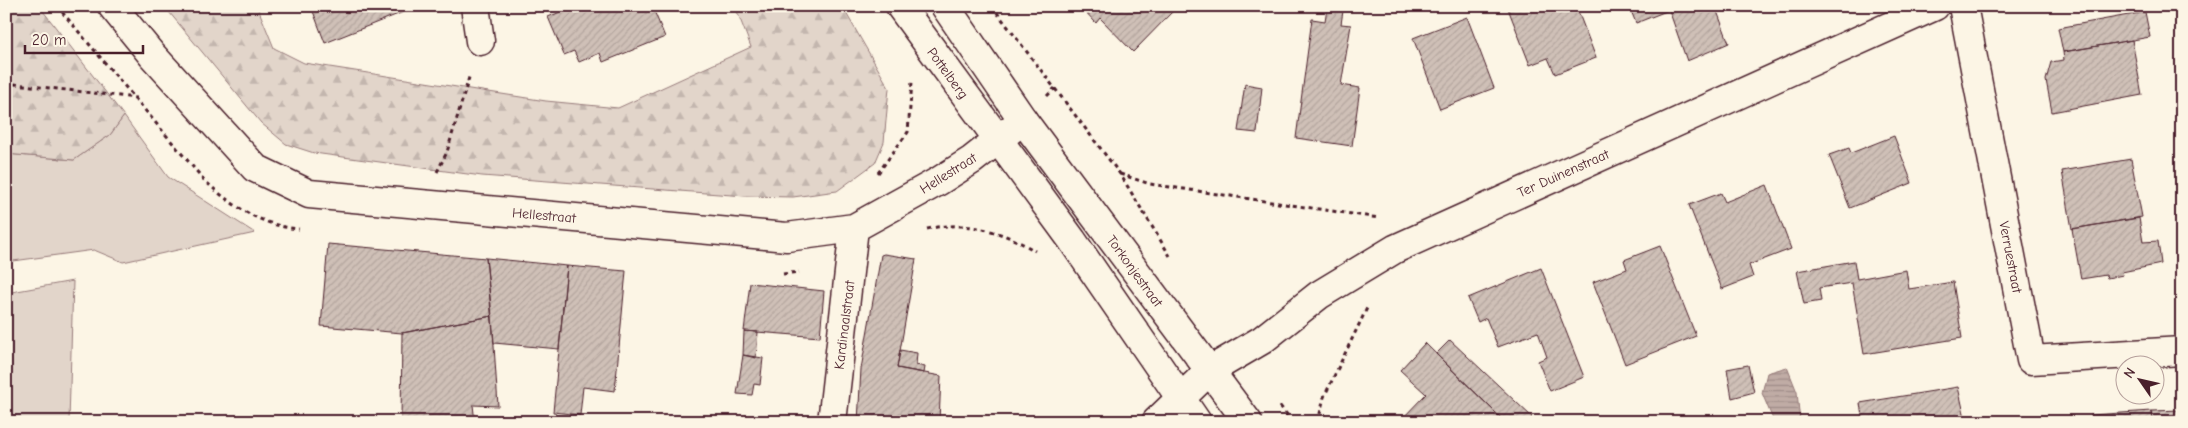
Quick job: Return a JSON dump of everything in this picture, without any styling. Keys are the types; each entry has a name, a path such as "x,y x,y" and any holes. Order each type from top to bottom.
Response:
{"street":[{"name":"Hellestraat","path":"112,6 152,55 255,168 309,194 787,237 854,228 939,182 972,160 1022,120"},
{"path":"475,6 480,41"},
{"name":"Pottelberg","path":"900,6 997,140"},
{"path":"945,6 1022,120"},
{"name":"Ter Duinenstraat","path":"1156,422 1209,371 1262,340 1319,295 1395,249 1935,6"},
{"name":"Verruestraat","path":"1963,6 2031,360 2182,351"},
{"name":"Torkonjestraat","path":"1022,120 1248,422"},
{"path":"997,140 1072,240 1180,399 1198,422"},
{"name":"Kardinaalstraat","path":"832,422 854,228"}],"path":[{"path":"992,6 1120,174 1174,262"},
{"path":"437,173 447,152 480,41"},
{"path":"875,177 908,132 913,79"},
{"path":"6,83 136,98"},
{"path":"428,172 447,174"},
{"path":"1120,174 1150,184 1380,218 1388,217"},
{"path":"921,230 939,226 985,228 1019,241 1041,255"},
{"path":"1318,422 1324,397 1370,301"}],"green space":[{"path":"6,6 37,6 43,11 124,116 110,135 74,160 6,154"},
{"path":"164,6 257,6 274,48 304,63 546,101 618,108 751,47 735,6 842,6 889,88 884,142 875,163 837,191 793,197 745,196 482,176 314,153 286,144 261,123"},
{"path":"124,116 168,177 255,233 123,262 94,250 6,262 6,154 74,160 110,135"},
{"path":"73,281 69,422 6,422 6,293"}],"shaded area":[{"path":"1787,367 1797,392 1800,422 1774,422 1762,393 1767,373"}],"building":[{"path":"311,6 416,6 416,7 325,43"},
{"path":"575,6 652,6 665,37 603,62 600,53 579,62 574,51 564,55 548,17"},
{"path":"1080,6 1168,6 1173,11 1133,52 1100,18 1096,23"},
{"path":"1507,6 1576,6 1596,58 1555,74 1548,58 1530,65"},
{"path":"1629,6 1715,6 1729,43 1687,61 1669,10 1636,23"},
{"path":"2174,6 2182,6 2182,52"},
{"path":"1327,8 1343,11 1341,24 1351,25 1341,85 1360,88 1352,146 1296,138 1312,19 1325,21"},
{"path":"2145,12 2150,37 2063,52 2058,28"},
{"path":"1467,17 1494,88 1440,109 1413,38"},
{"path":"2132,40 2142,95 2052,112 2046,80 2051,62 2064,60 2063,52"},
{"path":"1245,84 1262,87 1257,133 1238,131"},
{"path":"1894,136 1912,183 1850,208 1829,155 1849,148 1851,153"},
{"path":"2131,159 2142,217 2072,229 2062,171"},
{"path":"1767,185 1791,249 1749,265 1753,277 1722,289 1689,205 1721,193 1725,202"},
{"path":"2139,218 2143,242 2158,241 2161,264 2122,272 2123,275 2107,278 2106,275 2081,279 2072,229"},
{"path":"328,244 486,258 492,316 402,333 321,326"},
{"path":"1660,246 1696,336 1625,364 1593,282 1627,269 1624,260"},
{"path":"881,255 916,259 897,368 941,376 939,422 858,422 861,369"},
{"path":"486,258 567,266 559,349 494,343"},
{"path":"1854,261 1857,279 1906,270 1909,289 1953,282 1962,338 1864,354 1852,283 1819,288 1821,301 1804,304 1797,271"},
{"path":"567,266 626,271 615,391 583,387 580,415 553,412"},
{"path":"1541,268 1584,377 1550,391 1538,361 1547,357 1538,332 1498,347 1486,318 1478,322 1468,298"},
{"path":"750,283 824,291 820,337 744,331"},
{"path":"492,316 498,406 473,405 475,422 401,422 402,333"},
{"path":"744,331 758,332 756,358 743,355"},
{"path":"1450,340 1532,417 1527,422 1508,422 1502,419 1436,354"},
{"path":"1425,343 1502,419 1499,422 1399,422 1426,394 1400,370"},
{"path":"900,350 917,353 916,365 925,367 924,373 897,368"},
{"path":"743,355 763,358 760,385 754,384 752,395 737,394"},
{"path":"1748,365 1754,392 1732,398 1727,369"},
{"path":"1958,387 1966,422 1863,422 1860,403"},
{"path":"2182,410 2182,422 2153,422 2152,411"},
{"path":"2152,411 2153,422 2092,422 2091,415"}]}
